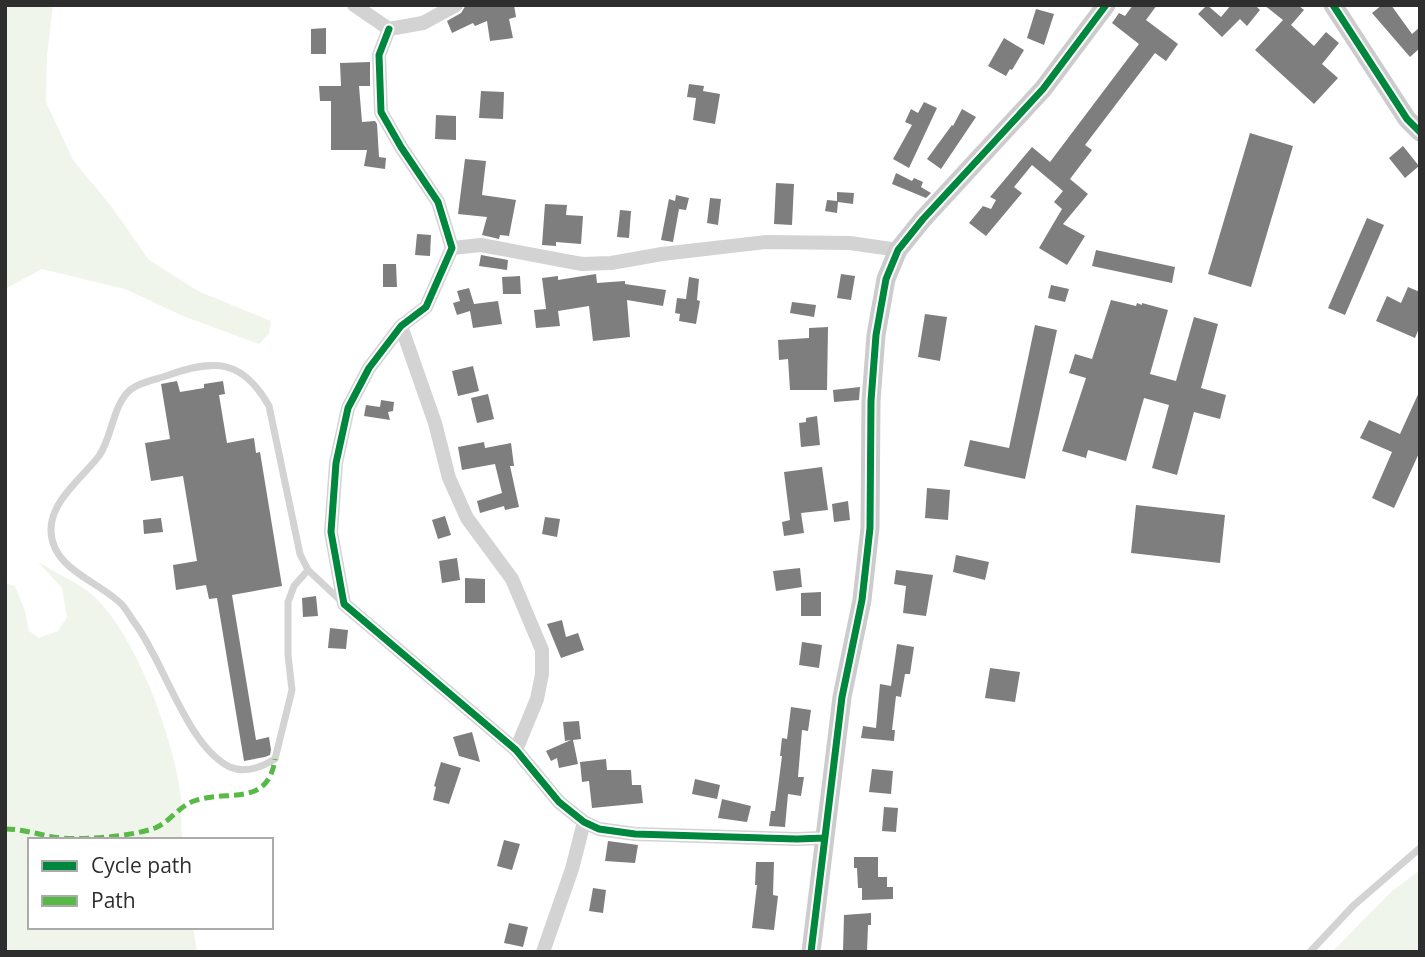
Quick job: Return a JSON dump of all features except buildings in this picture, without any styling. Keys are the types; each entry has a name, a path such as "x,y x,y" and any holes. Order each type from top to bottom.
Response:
{"main road":[{"path":"811,952 842,696 862,600 870,528 871,401 876,335 887,279 898,250 923,219 1043,89 1106,5"},
{"path":"1332,5 1407,119 1420,132"}],"street":[{"path":"354,5 389,29 423,23 456,5"},
{"path":"389,29 379,55 381,111 401,147 438,202 452,248 426,307 401,326 369,368 348,408 336,463 331,532 344,604 516,750 559,802 584,822 599,829 635,834 824,838"},
{"path":"452,248 481,245 582,264 611,264 662,254 766,242 850,243 898,250"},
{"path":"401,326 435,423 449,478 467,517 512,579 542,650 542,674 537,699 516,750"},
{"path":"543,952 572,870 584,822"}],"lane":[{"path":"308,570 294,586 288,602 288,655 292,690 275,759 261,767 237,769 212,754 190,725 145,636 119,601 69,565 54,546 51,530 53,516 63,499 101,453 119,407 128,392 141,384 191,367 213,364 230,367 246,375 259,388 269,406 300,554 308,570 344,604"},
{"path":"1310,952 1353,906 1420,848"}],"shaded area":[{"path":"5,5 53,5 47,55 46,102 73,160 111,206 149,260 200,292 271,321 269,334 259,344 183,316 125,289 42,269 5,289"},
{"path":"38,562 85,589 103,605 119,627 148,682 176,767 181,797 182,838 28,838 28,929 193,929 197,952 5,952 5,583 15,586 25,611 29,631 39,638 58,631 67,617 62,588"},
{"path":"1420,870 1420,952 1332,952 1392,891"}],"marked path":[{"path":"90,838 118,836 155,828 194,801 255,791 264,785 271,774 275,759"},
{"path":"5,829 64,838"}],"cycle path":[{"path":"811,952 842,697 862,600 870,528 871,401 876,335 886,279 898,250 923,219 1043,89 1106,5"},
{"path":"1333,5 1407,119 1420,132"},
{"path":"389,29 379,55 381,112 438,202 452,248 426,307 401,326 369,368 348,408 336,463 331,532 344,604 516,750 559,802 584,822 599,829 635,834 824,838"}]}
